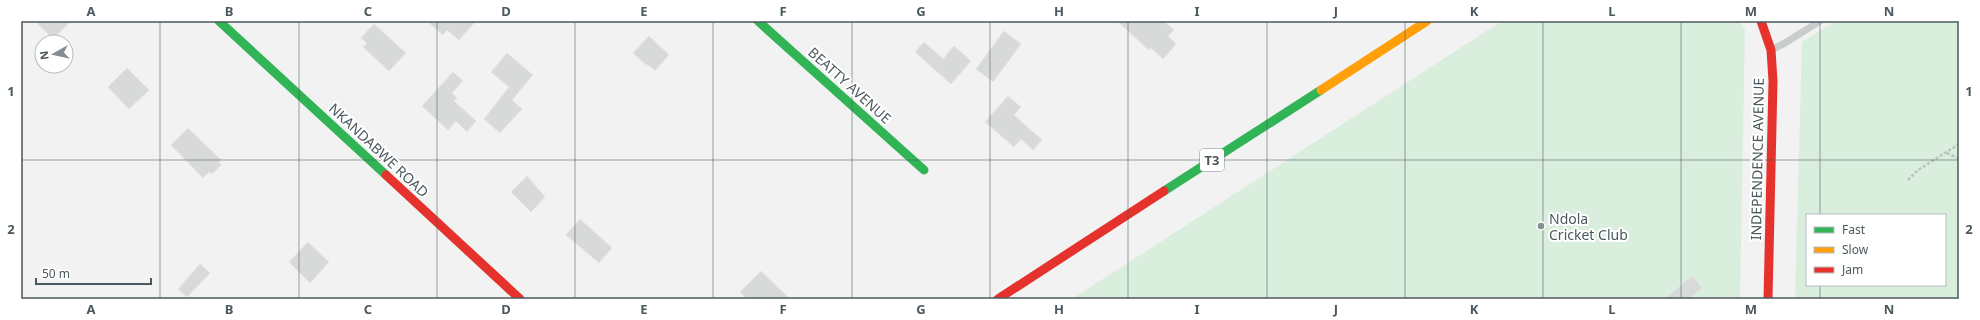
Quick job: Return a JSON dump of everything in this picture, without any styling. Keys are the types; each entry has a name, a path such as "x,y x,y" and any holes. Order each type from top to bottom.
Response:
{"main road":[{"name":"NKANDABWE ROAD","path":"218,21 520,299"},
{"name":"BEATTY AVENUE","path":"758,21 924,170"},
{"name":"T3","path":"998,299 1427,21"},
{"name":"INDEPENDENCE AVENUE","path":"1761,21 1771,50 1773,101 1768,299"}],"lane":[{"path":"1771,50 1785,44 1820,21"}],"path":[{"path":"1908,180 1918,170 1959,144"},
{"path":"1947,153 1959,159"}],"green space":[{"name":"Ndola Cricket Club","path":"1502,21 1738,21 1745,30 1740,299 1072,299"},
{"path":"1835,21 1959,21 1959,299 1795,299 1802,42"}],"building":[{"path":"35,21 71,21 58,34 48,34"},
{"path":"427,21 476,21 459,40 447,30 443,35"},
{"path":"1117,21 1164,21 1174,30 1168,36 1176,44 1163,59 1151,48 1149,50"},
{"path":"374,24 406,53 389,71 363,47 367,43 361,38"},
{"path":"1004,31 1021,44 993,82 976,69"},
{"path":"649,36 669,55 655,71 633,53"},
{"path":"924,42 943,59 954,46 971,61 951,84 915,52"},
{"path":"507,53 533,75 512,100 522,109 500,133 484,119 509,87 491,72"},
{"path":"127,68 149,90 129,109 108,87"},
{"path":"453,72 463,81 452,93 457,98 454,101 476,121 467,132 456,121 448,130 422,106"},
{"path":"1008,96 1021,107 1014,115 1042,140 1033,150 1021,139 1014,147 985,122"},
{"path":"188,128 221,160 219,162 221,165 212,174 209,172 203,178 171,145"},
{"path":"527,176 545,197 531,212 511,192"},
{"path":"580,219 612,248 599,263 566,235"},
{"path":"308,242 329,262 310,283 289,262"},
{"path":"200,264 210,273 187,297 178,289"},
{"path":"761,271 790,299 747,299 740,292"},
{"path":"1692,276 1702,288 1688,299 1664,299"}],"traffic: fast":[{"path":"219,21 386,175"},
{"path":"758,21 924,170"},
{"path":"1164,191 1321,90"}],"traffic: slow":[{"path":"1321,90 1427,21"}],"traffic: jam":[{"path":"1761,21 1771,50 1773,81 1768,299"},
{"path":"386,175 520,299"},
{"path":"998,299 1164,191"}],"place":[{"name":"Ndola Cricket Club","path":"1541,226"}]}
